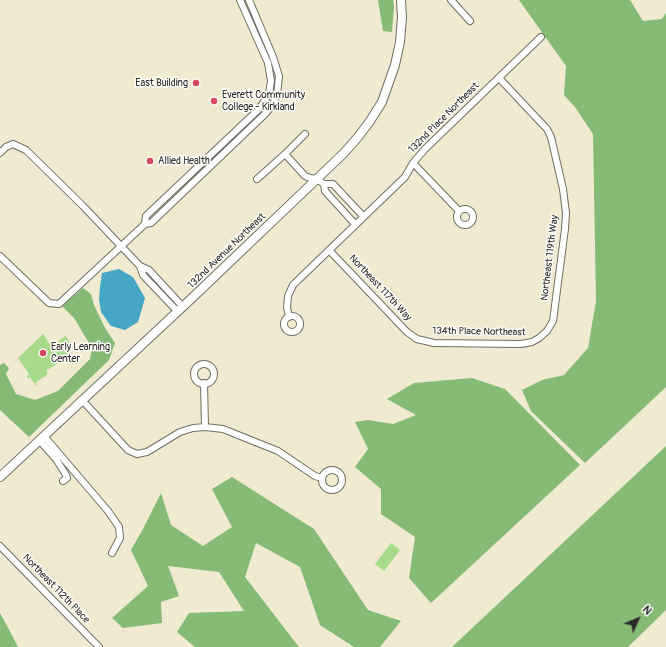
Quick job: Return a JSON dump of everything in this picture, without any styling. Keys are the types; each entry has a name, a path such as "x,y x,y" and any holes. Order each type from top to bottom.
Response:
{"street":[{"path":"145,224 146,216 258,110 268,94 271,81 268,63 240,0"},
{"path":"0,256 49,303 59,304 145,224 151,222 266,112 273,104 277,95 279,84 278,68 249,0"},
{"name":"132nd Avenue Northeast","path":"0,477 321,181 358,137 382,102 395,65 400,42 402,17 401,0"},
{"path":"451,0 470,21"},
{"name":"132nd Place Northeast","path":"290,317 286,307 288,296 293,285 405,177 413,163 425,149 541,37"},
{"name":"Northeast 119th Way","path":"499,78 547,129 551,137 563,190 566,213 565,229 553,321 547,331 540,338"},
{"path":"257,179 305,134"},
{"path":"0,153 6,147 13,144 26,150 80,202 140,266 149,270 180,310"},
{"path":"285,154 305,176 333,184 363,216"},
{"path":"413,163 459,211"},
{"path":"321,181 325,191 355,224"},
{"name":"Northeast 117th Way","path":"329,250 407,332 417,339"},
{"name":"134th Place Northeast","path":"417,339 434,343 521,344 532,342 540,338"},
{"path":"204,383 205,427"},
{"path":"82,400 128,450 137,454 147,452 180,432 193,428 205,427 223,429 278,452 315,476 322,478"},
{"path":"42,438 66,475 67,478 64,481"},
{"path":"42,438 88,487 119,527 120,538 112,553"},
{"name":"Northeast 112th Place","path":"0,546 99,647"}],"green space":[{"path":"378,0 393,0 392,32 383,31"},
{"path":"519,0 630,0 643,21 662,19 666,13 666,387 585,463 531,411 522,390 542,380 564,375 588,348 596,301 593,134 575,107 564,95 566,66"},
{"path":"83,288 91,294 94,305 105,328 115,343 109,360 29,437 0,410 0,365 4,363 9,368 6,374 16,394 35,400 58,391 90,359 92,348 74,318 62,306"},
{"path":"43,334 51,346 65,335 73,347 68,351 70,353 47,370 47,375 36,382 37,387 30,377 28,379 27,376 29,374 18,358"},
{"path":"472,378 505,389 580,465 431,603 409,578 415,537 381,514 381,489 355,467 368,449 355,422 368,420 393,424 416,415 387,399 414,383"},
{"path":"666,446 666,610 628,647 452,647"},
{"path":"232,477 314,529 368,610 401,621 380,647 354,647 320,625 300,567 256,543 245,577 299,647 195,647 177,632 189,613 244,611 219,572 168,566 179,596 161,602 162,623 123,628 112,618 148,586 131,550 161,493 171,525 203,546 232,527 212,489"},
{"path":"391,543 400,550 384,571 375,564"},
{"path":"0,613 13,637 18,647 0,647"}],"water":[{"path":"119,269 133,277 145,298 138,322 125,330 111,326 101,312 99,299 102,273"}],"place":[{"name":"East Building","path":"196,83"},
{"name":"Everett Community College - Kirkland","path":"214,101"},
{"name":"Allied Health","path":"150,161"},
{"name":"Early Learning Center","path":"43,353"}]}
